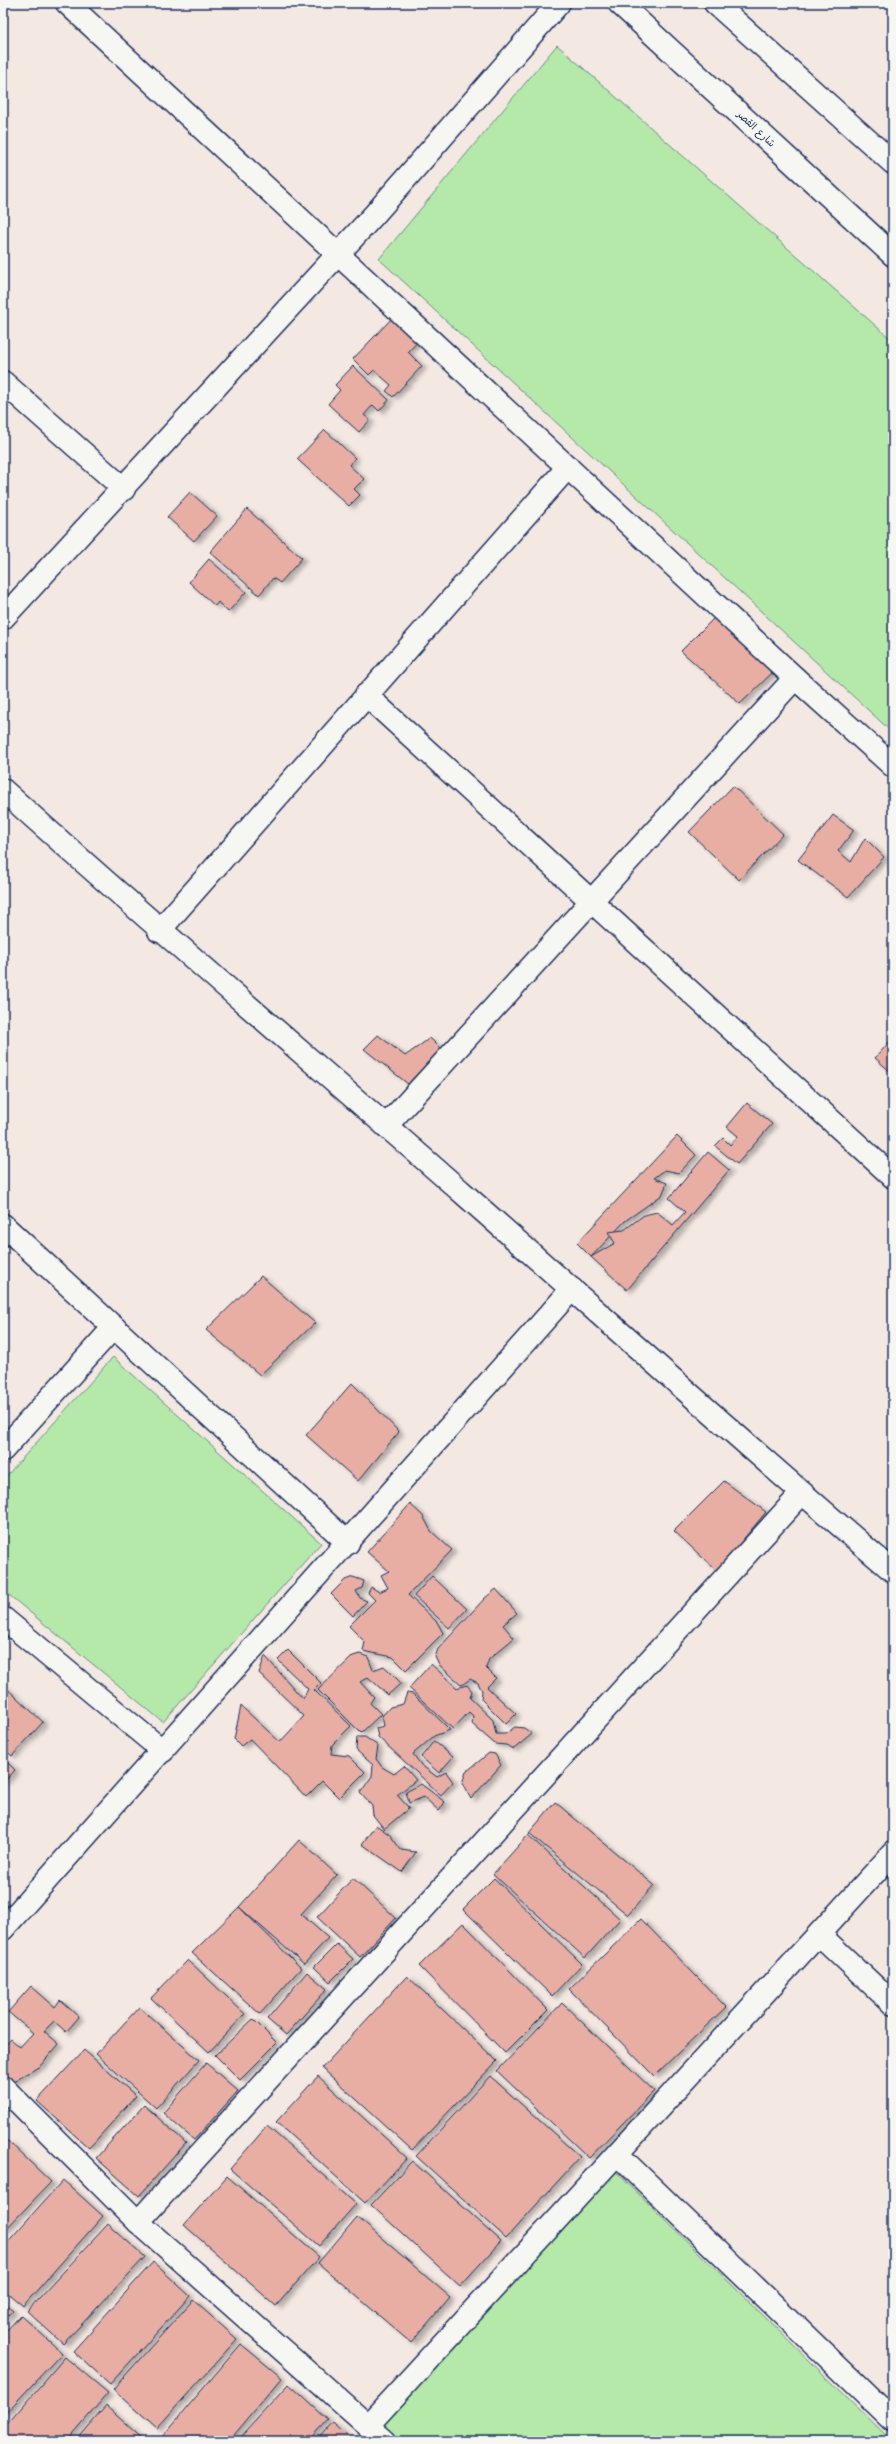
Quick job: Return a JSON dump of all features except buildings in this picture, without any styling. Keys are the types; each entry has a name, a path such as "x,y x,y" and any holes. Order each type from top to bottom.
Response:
{"street":[{"path":"67,3 795,678 893,766"},
{"path":"3,618 124,489 338,254 558,3"},
{"name":"شارع القصر","path":"619,3 893,256"},
{"path":"715,3 893,163"},
{"path":"3,382 124,489"},
{"path":"159,931 568,467"},
{"path":"386,1126 795,678"},
{"path":"366,696 893,1177"},
{"path":"3,790 159,931 386,1126 802,1493 893,1571"},
{"path":"3,1225 348,1543"},
{"path":"3,1929 348,1543 572,1289"},
{"path":"3,1450 114,1327"},
{"path":"138,2222 802,1493"},
{"path":"3,1618 163,1750"},
{"path":"368,2425 893,1853"},
{"path":"819,1934 893,2004"},
{"path":"3,2087 138,2222 386,2441"},
{"path":"617,2154 893,2420"}],"green space":[{"path":"557,45 893,341 893,733 379,259"},
{"path":"113,1357 321,1543 163,1722 3,1590 3,1480"},
{"path":"615,2171 892,2441 396,2441 381,2428"}]}
